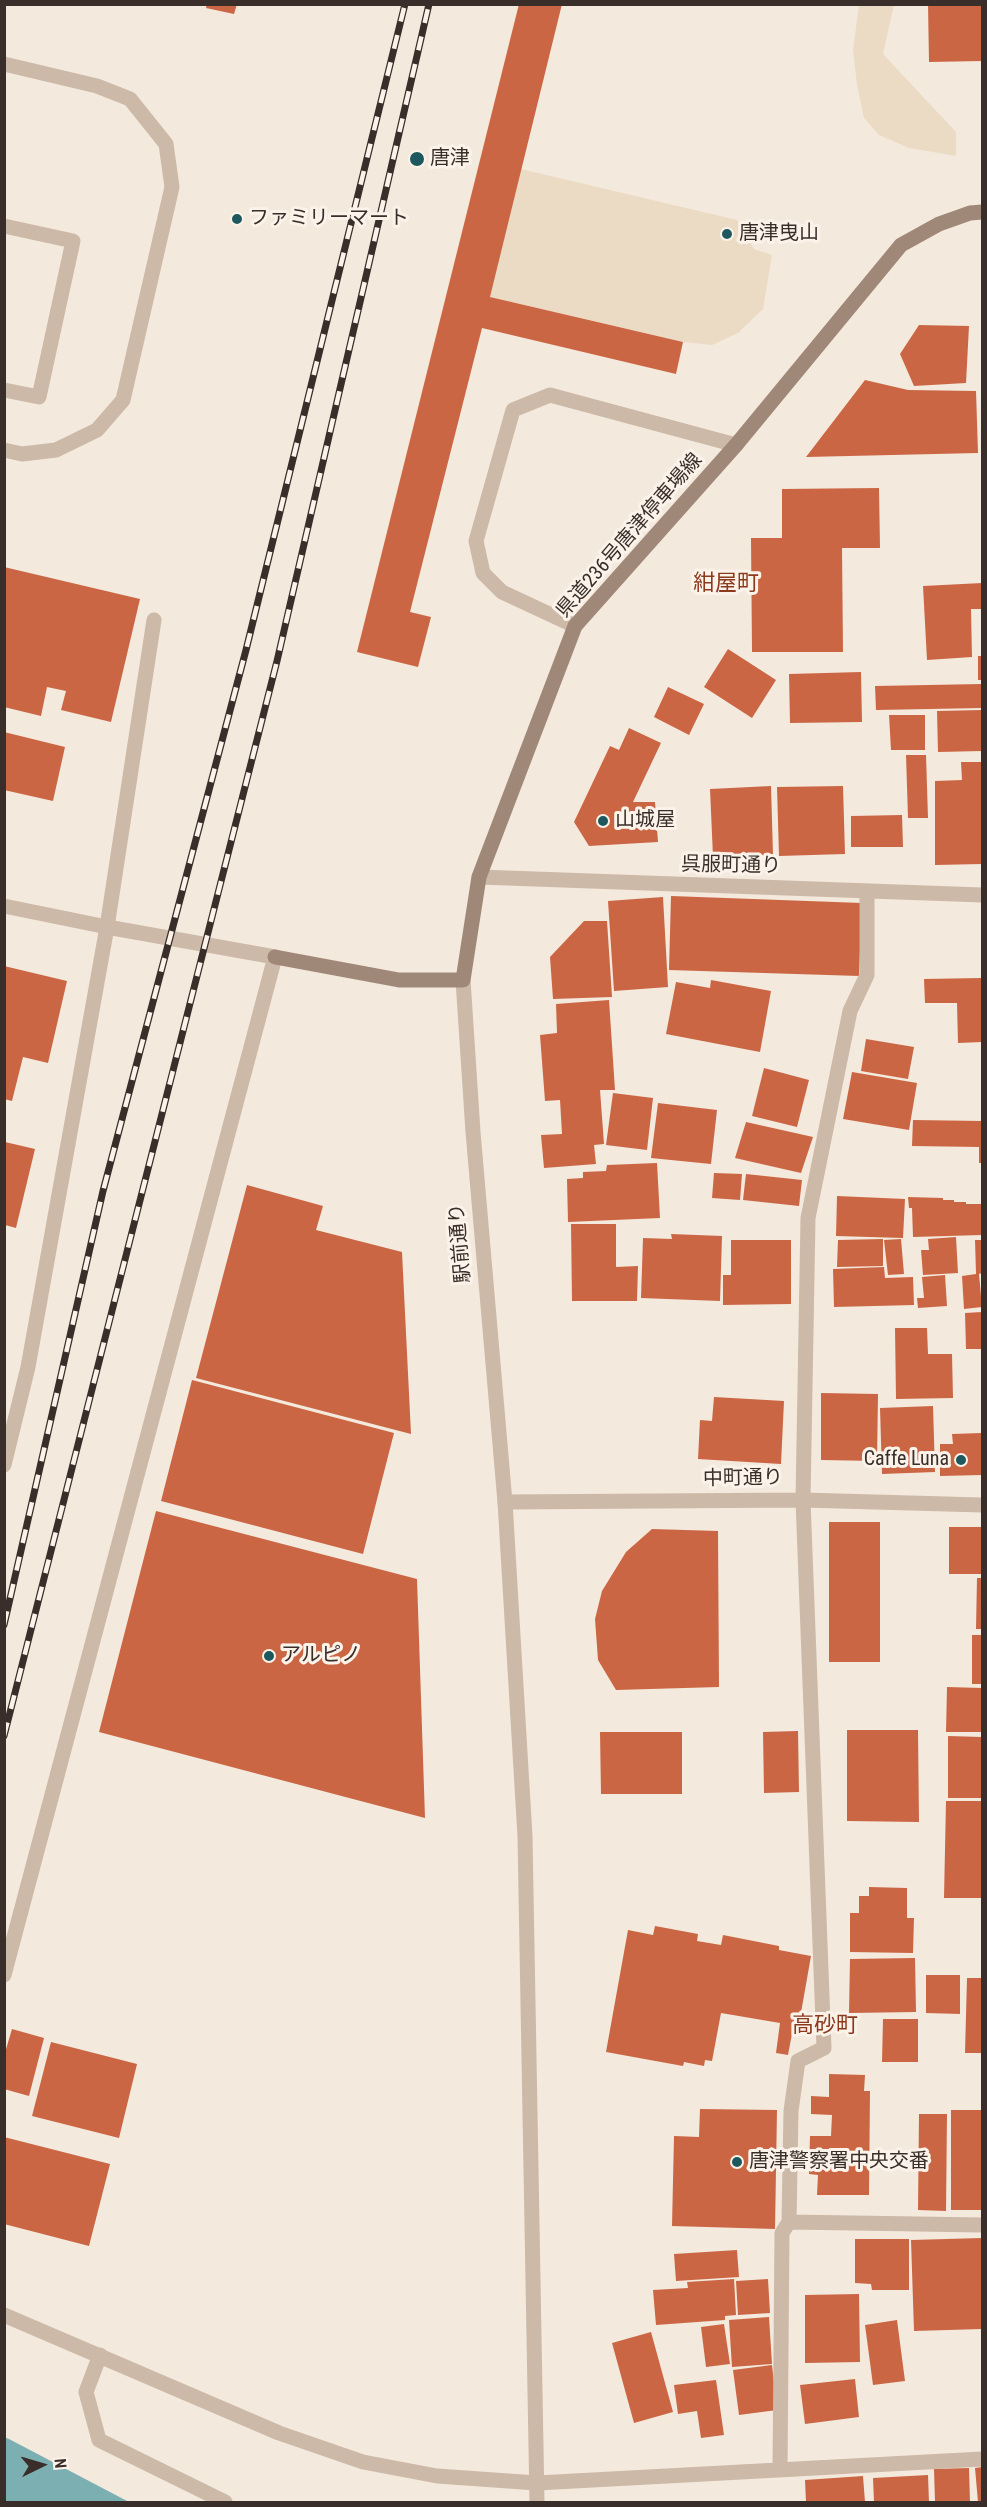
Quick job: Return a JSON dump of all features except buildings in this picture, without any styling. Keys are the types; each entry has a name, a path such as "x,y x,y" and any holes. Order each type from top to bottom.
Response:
{"main road":[{"name":"県道236号唐津停車場線","path":"463,980 479,877 575,626 736,445 901,245 939,224 970,213 982,213"},
{"path":"275,957 399,980 463,980"}],"street":[{"path":"4,64 97,86 130,99 166,144 172,187 123,400 97,430 56,450 22,454 4,450"},
{"path":"4,226 73,241 39,397 4,390"},
{"path":"575,626 502,592 483,573 476,541 513,410 550,395 736,445"},
{"path":"4,1465 28,1367 107,927 154,620"},
{"name":"呉服町通り","path":"479,877 649,885 982,895"},
{"path":"780,2469 782,2233 789,2222 791,2111 798,2061 824,2048 803,1500 808,1218 850,1011 867,975 867,891"},
{"path":"4,906 275,957 4,1975"},
{"name":"駅前通り","path":"463,980 474,1143 505,1502 525,1836 537,2502"},
{"name":"中町通り","path":"505,1502 803,1500 982,1505"},
{"path":"789,2222 982,2225"},
{"path":"4,2315 279,2433 363,2462 437,2476 537,2483 982,2460"},
{"path":"100,2355 86,2392 99,2440 225,2502"}],"shaded area":[{"path":"859,5 894,5 883,54 956,132 956,156 909,148 879,135 864,118 853,50"},
{"path":"521,169 737,220 754,249 772,255 763,309 738,333 712,345 683,342 490,297"}],"water":[{"path":"4,2437 9,2439 129,2502 5,2502"}],"railway":[{"path":"4,1625 103,1191 246,650 405,4"},
{"path":"4,1736 277,661 429,4"}],"place":[{"name":"唐津","path":"417,159"},
{"name":"ファミリーマート","path":"237,219"},
{"name":"唐津曳山","path":"727,234"},
{"name":"山城屋","path":"603,821"},
{"name":"Caffe Luna","path":"961,1460"},
{"name":"アルピノ","path":"269,1656"},
{"name":"唐津警察署中央交番","path":"737,2162"}],"district":[{"name":"紺屋町","path":"726,584"},
{"name":"高砂町","path":"825,2026"}]}
